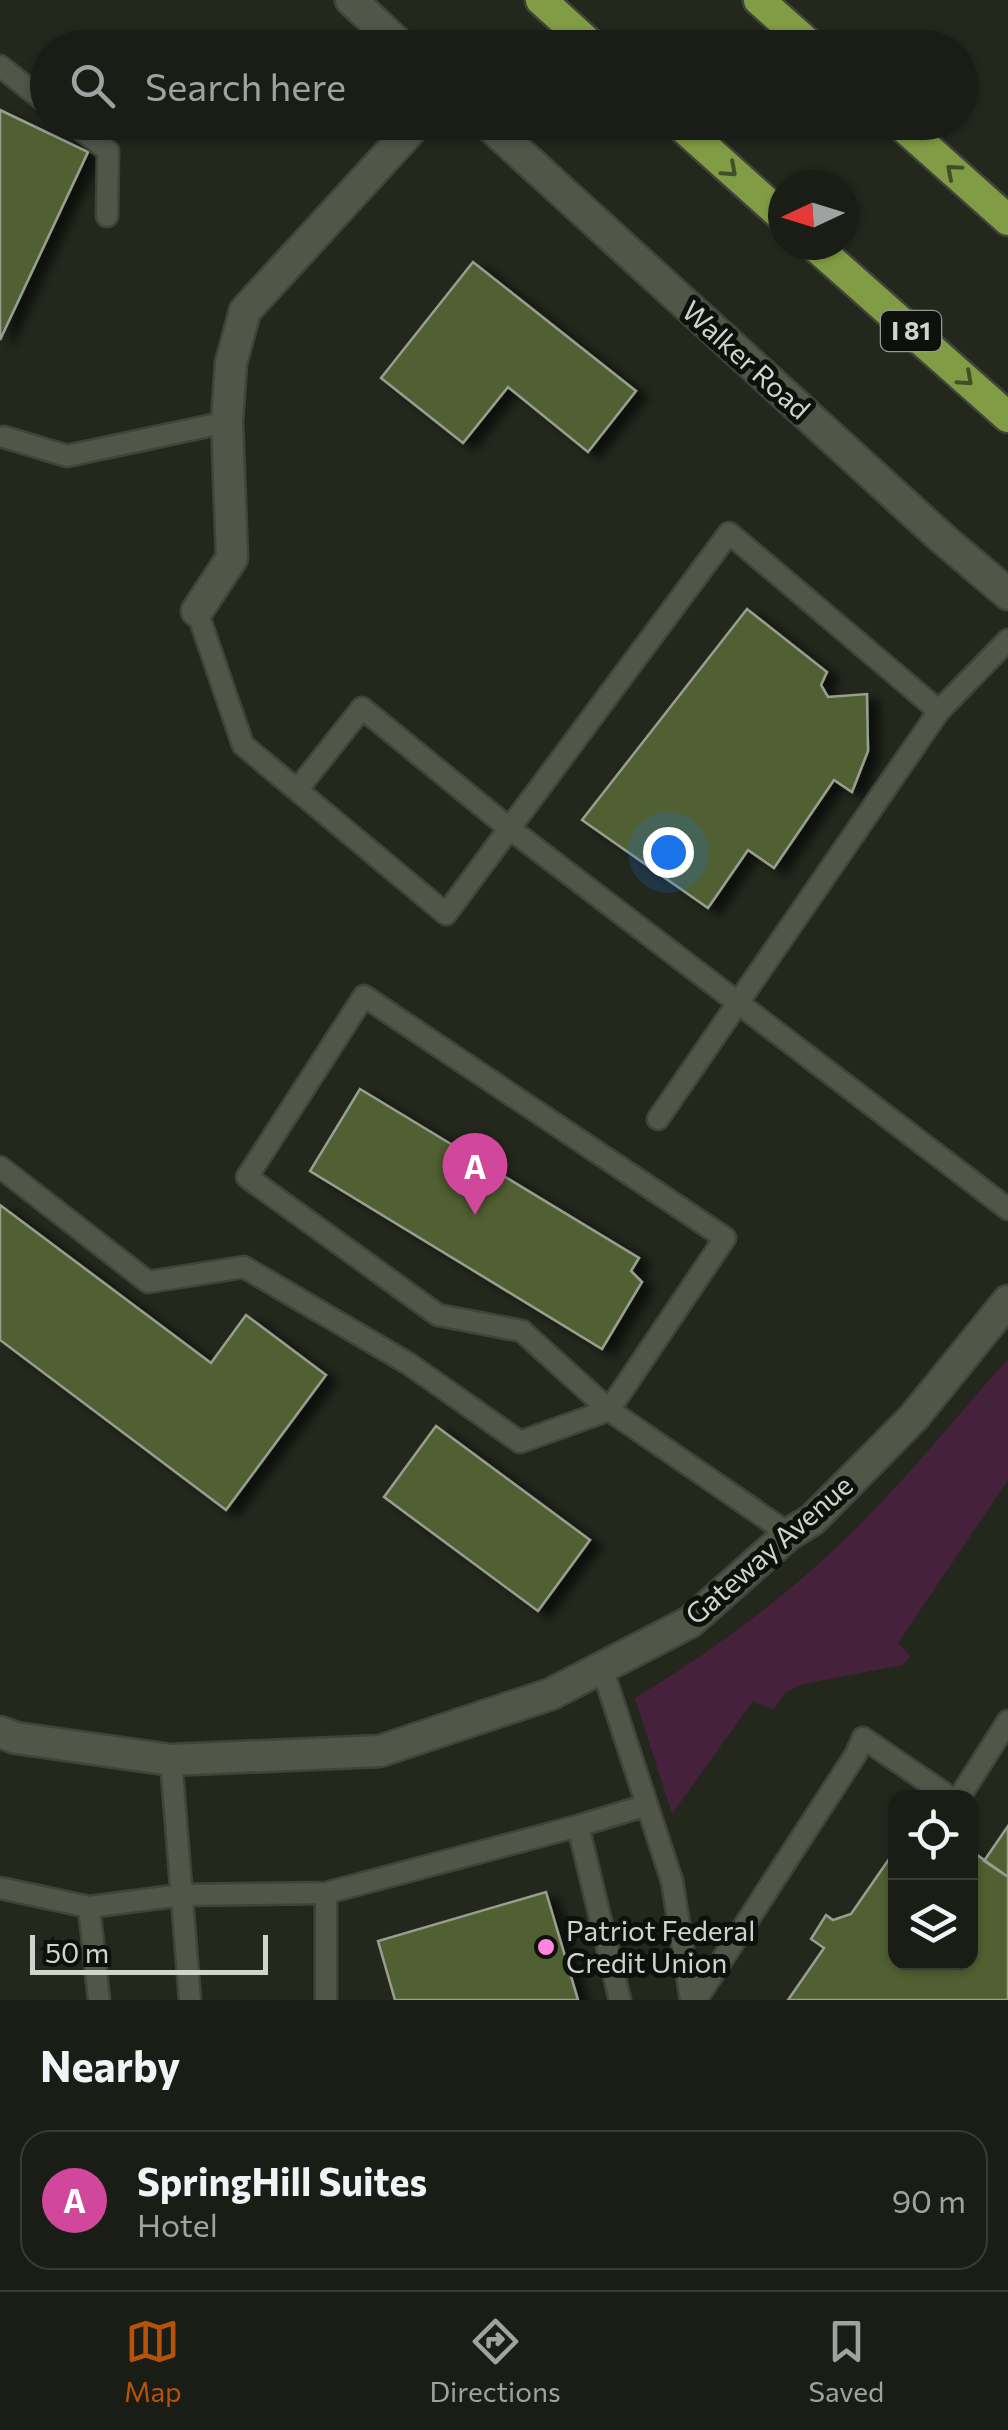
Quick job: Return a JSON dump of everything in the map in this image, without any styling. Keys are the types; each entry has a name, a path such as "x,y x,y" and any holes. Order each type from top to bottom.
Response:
{"highway":[{"path":"542,0 574,30"},
{"path":"759,0 793,30"},
{"path":"697,140 768,204"},
{"path":"918,140 1008,220"},
{"name":"I 81","path":"831,260 1008,417"}],"street":[{"path":"351,0 384,30"},
{"path":"197,610 232,558 227,422 230,363 246,311 402,140"},
{"name":"Walker Road","path":"506,140 1008,594"},
{"name":"Gateway Avenue","path":"0,1732 16,1738 171,1760 380,1751 552,1694 690,1622 789,1534 812,1520 914,1417 1008,1301"}],"lane":[{"path":"0,66 30,90"},
{"path":"94,140 108,151 107,216"},
{"path":"4,436 67,456 227,422"},
{"path":"197,610 243,745 446,914 729,533 939,711"},
{"path":"658,1118 939,711 1008,640"},
{"path":"297,790 362,708 510,828 1008,1209"},
{"path":"0,1168 148,1282 244,1267 409,1364 520,1442 609,1410 725,1238 364,996 247,1178 438,1315 522,1331 609,1410 789,1534"},
{"path":"602,1668 672,1881 693,2000"},
{"path":"964,1790 1008,1721"},
{"path":"693,2000 863,1738 939,1790"},
{"path":"171,1760 190,2000"},
{"path":"0,1888 89,1906 182,1895 326,1893 648,1804"},
{"path":"578,1826 620,2000"},
{"path":"326,1893 326,2000"},
{"path":"89,1906 99,2000"}],"shaded area":[{"path":"1008,1359 1008,1480 898,1643 910,1656 903,1665 803,1684 786,1692 773,1710 753,1701 672,1814 635,1698 734,1632 826,1557 897,1485"}],"building":[{"path":"0,110 30,124 30,140 63,140 88,152 0,340"},
{"path":"473,262 636,391 588,452 508,387 463,443 381,378"},
{"path":"747,609 827,672 821,685 828,697 867,694 868,751 852,792 834,780 774,868 748,850 708,908 582,820"},
{"path":"360,1089 639,1258 631,1271 642,1282 602,1349 310,1171"},
{"path":"0,1205 211,1363 246,1315 326,1375 226,1510 0,1340"},
{"path":"436,1426 590,1540 538,1611 384,1497"},
{"path":"1008,1826 1008,1877 984,1861"},
{"path":"978,1856 1008,1877 1008,2000 788,2000 824,1948 811,1939 826,1915 833,1920 851,1914 888,1861 888,1970 978,1970"},
{"path":"546,1892 578,2000 395,2000 378,1941"}],"place":[{"name":"SpringHill Suites","path":"475,1215"},
{"name":"Patriot Federal Credit Union","path":"546,1947"}]}
